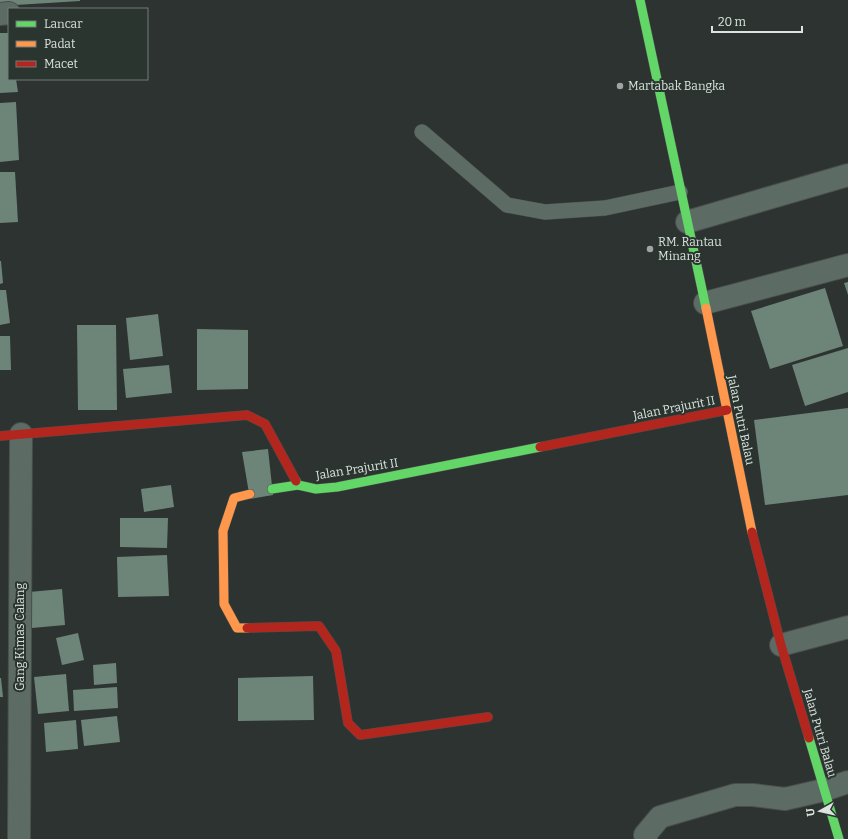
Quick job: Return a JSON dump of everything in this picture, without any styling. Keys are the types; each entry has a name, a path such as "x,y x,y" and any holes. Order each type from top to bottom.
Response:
{"street":[{"name":"Jalan Putri Balau","path":"640,0 752,531 781,645 839,839"},
{"path":"687,222 848,175"},
{"path":"705,303 848,265"},
{"name":"Jalan Prajurit II","path":"298,485 316,490 727,410"},
{"path":"0,436 247,415 265,424 298,485 272,489"},
{"name":"Gang Kimas Calang","path":"19,839 22,434"},
{"path":"250,494 234,498 223,531 224,604 237,628 319,626 336,651 348,723 360,735 488,717"},
{"path":"781,645 848,627"},
{"path":"646,839 645,835 660,817 735,795 753,795 785,799 824,790 848,782"}],"lane":[{"path":"422,132 507,205 545,212 606,208 680,192"}],"building":[{"path":"0,0 80,0 80,1 0,6"},
{"path":"0,33 8,33 8,80 16,80 18,92 0,93"},
{"path":"16,102 19,160 0,162 0,103"},
{"path":"0,172 15,172 18,222 0,223"},
{"path":"0,261 3,283 0,284"},
{"path":"848,282 848,295 844,283"},
{"path":"825,288 843,346 770,369 751,311"},
{"path":"0,290 6,290 10,323 0,325"},
{"path":"158,314 163,356 130,360 126,318"},
{"path":"77,325 116,325 117,410 78,410"},
{"path":"197,329 248,330 248,389 197,390"},
{"path":"0,336 10,336 11,370 0,370"},
{"path":"848,348 848,392 805,406 792,365"},
{"path":"169,365 172,393 126,398 123,369"},
{"path":"848,408 848,495 765,505 754,420"},
{"path":"268,449 273,495 250,499 242,452"},
{"path":"171,485 174,507 144,512 141,489"},
{"path":"120,518 168,518 167,548 120,547"},
{"path":"167,555 169,596 118,597 117,557"},
{"path":"62,589 65,625 32,628 29,592"},
{"path":"78,633 84,660 62,665 56,638"},
{"path":"116,663 117,683 94,685 93,665"},
{"path":"66,674 69,711 38,714 34,677"},
{"path":"313,676 314,720 238,721 238,678"},
{"path":"1,678 3,697 0,697"},
{"path":"117,687 118,708 74,711 73,690"},
{"path":"117,716 120,742 84,746 81,720"},
{"path":"76,720 78,749 46,752 44,723"}],"traffic: fast":[{"path":"640,0 706,308"},
{"path":"296,481 298,485 316,489 337,487 540,447"},
{"path":"272,489 298,485"},
{"path":"809,738 839,839"}],"traffic: slow":[{"path":"706,308 752,532"},
{"path":"247,628 237,628 224,604 223,531 234,498 250,494"}],"traffic: jam":[{"path":"540,447 727,410"},
{"path":"0,436 247,415 265,424 296,481"},
{"path":"752,532 781,645 809,738"},
{"path":"247,628 319,626 336,651 348,723 360,735 488,717"}],"place":[{"name":"Martabak Bangka","path":"620,86"},
{"name":"RM. Rantau Minang","path":"650,249"}]}
